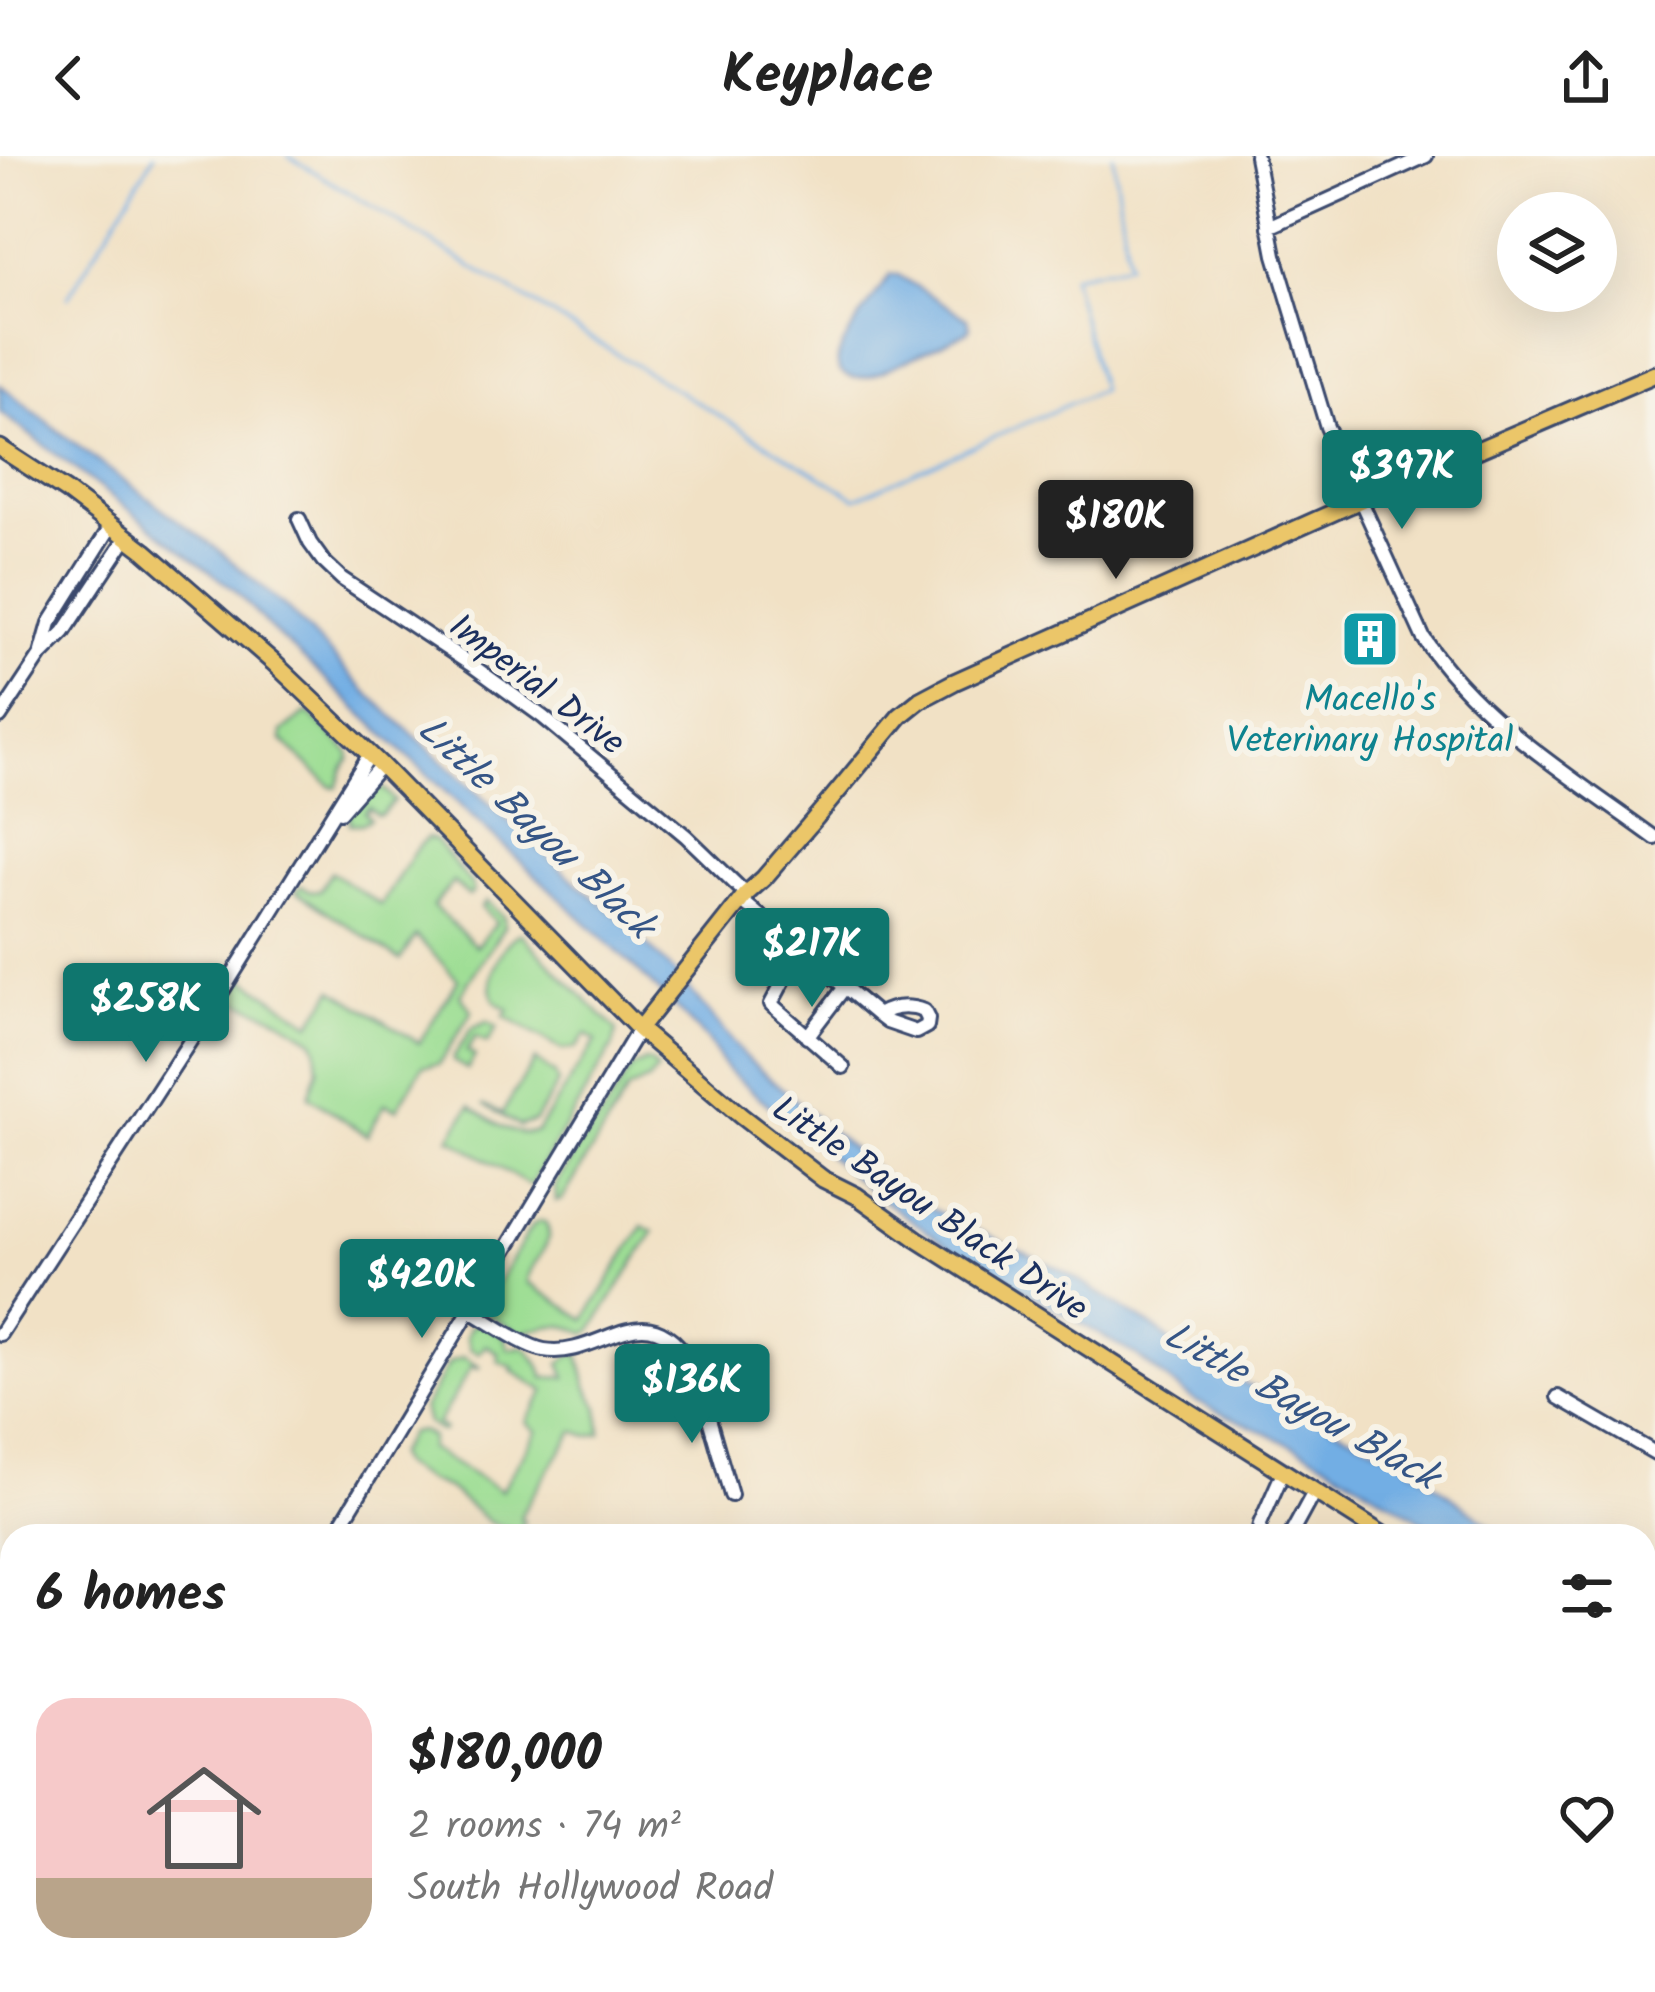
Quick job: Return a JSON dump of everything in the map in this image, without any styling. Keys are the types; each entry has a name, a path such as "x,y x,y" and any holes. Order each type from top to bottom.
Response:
{"main road":[{"path":"639,1029 744,897 900,716 920,700 1361,500 1655,374"},
{"name":"Little Bayou Black Drive","path":"0,448 127,537 258,649 375,759 639,1029 741,1116 823,1179 1366,1524"}],"street":[{"path":"1256,156 1269,227 1328,427 1424,638 1478,703 1655,838"},
{"path":"1269,227 1426,156"},
{"name":"Imperial Drive","path":"299,519 323,561 343,579 543,717 686,836 800,950 878,1015"},
{"path":"41,655 50,623 111,526"},
{"path":"0,717 127,537"},
{"path":"0,1334 375,759"},
{"path":"800,950 771,1004 842,1067"},
{"path":"807,1037 845,987"},
{"path":"341,1524 639,1029"},
{"path":"469,1310 540,1349 632,1335 670,1339 694,1370 730,1495"},
{"path":"1558,1397 1655,1453"},
{"path":"1260,1524 1283,1472"},
{"path":"1297,1524 1314,1492"}],"green space":[{"path":"306,713 349,752 337,787 330,786 282,740 282,732"},
{"path":"371,788 384,789 394,801 382,814 369,808 365,813 370,819 350,824 349,814"},
{"path":"427,838 435,840 473,892 469,896 453,882 433,906 476,946 496,923 481,907 486,901 504,918 504,927 460,995 472,1011 439,1064 423,1066 397,1109 385,1104 367,1135 309,1096 318,1069 312,1039 273,1015 234,1000 229,989 243,978 311,1023 334,989 419,1043 458,980 416,936 400,960 296,891 301,886 320,890 331,872 381,905"},
{"path":"520,933 617,1031 613,1046 530,1186 450,1138 470,1106 510,1130 537,1131 596,1041 586,1034 576,1048 562,1050 504,1016 509,1010 497,1003 491,989 493,970 501,952"},
{"path":"487,1022 497,1027 487,1043 475,1037 467,1051 475,1056 467,1069 453,1061 471,1029"},
{"path":"535,1060 558,1083 535,1121 519,1126 483,1104 502,1113"},
{"path":"646,1061 657,1071 628,1090 562,1200 556,1201 555,1186 581,1144 631,1069"},
{"path":"539,1221 545,1222 548,1238 528,1283 585,1319 643,1226 654,1232 586,1334 561,1326 520,1333 487,1314 485,1303"},
{"path":"479,1323 504,1336 508,1349 526,1348 544,1378 566,1377 560,1364 579,1354 587,1386 599,1408 601,1433 588,1436 574,1431 538,1485 520,1518 523,1524 490,1523 449,1489 401,1465 396,1455 409,1433 421,1431 431,1437 429,1449 501,1491 537,1431 526,1422 545,1391 498,1361 498,1353 486,1345 479,1353 470,1349 466,1337 471,1326"},
{"path":"463,1357 480,1367 472,1366 437,1424 442,1432 427,1423 423,1409 449,1363"}],"water":[{"path":"890,275 898,275 961,314 970,328 872,376 843,374 838,365 841,350"},
{"path":"0,385 286,607 362,688 624,922 678,976 744,1056 919,1203 1062,1270 1161,1332 1188,1360 1404,1461 1489,1524 1427,1524 1314,1455 1193,1400 1137,1356 952,1248 874,1194 726,1069 707,1040 651,983 235,590 0,412"}],"waterway":[{"path":"68,297 154,156"},
{"path":"288,156 856,498 1101,390 1071,276 1128,264 1113,156"}],"place":[{"name":"Macello's Veterinary Hospital","path":"1370,639"}],"water label":[{"name":"Little Bayou Black","path":"537,826"},
{"name":"Little Bayou Black","path":"1302,1404"}]}
